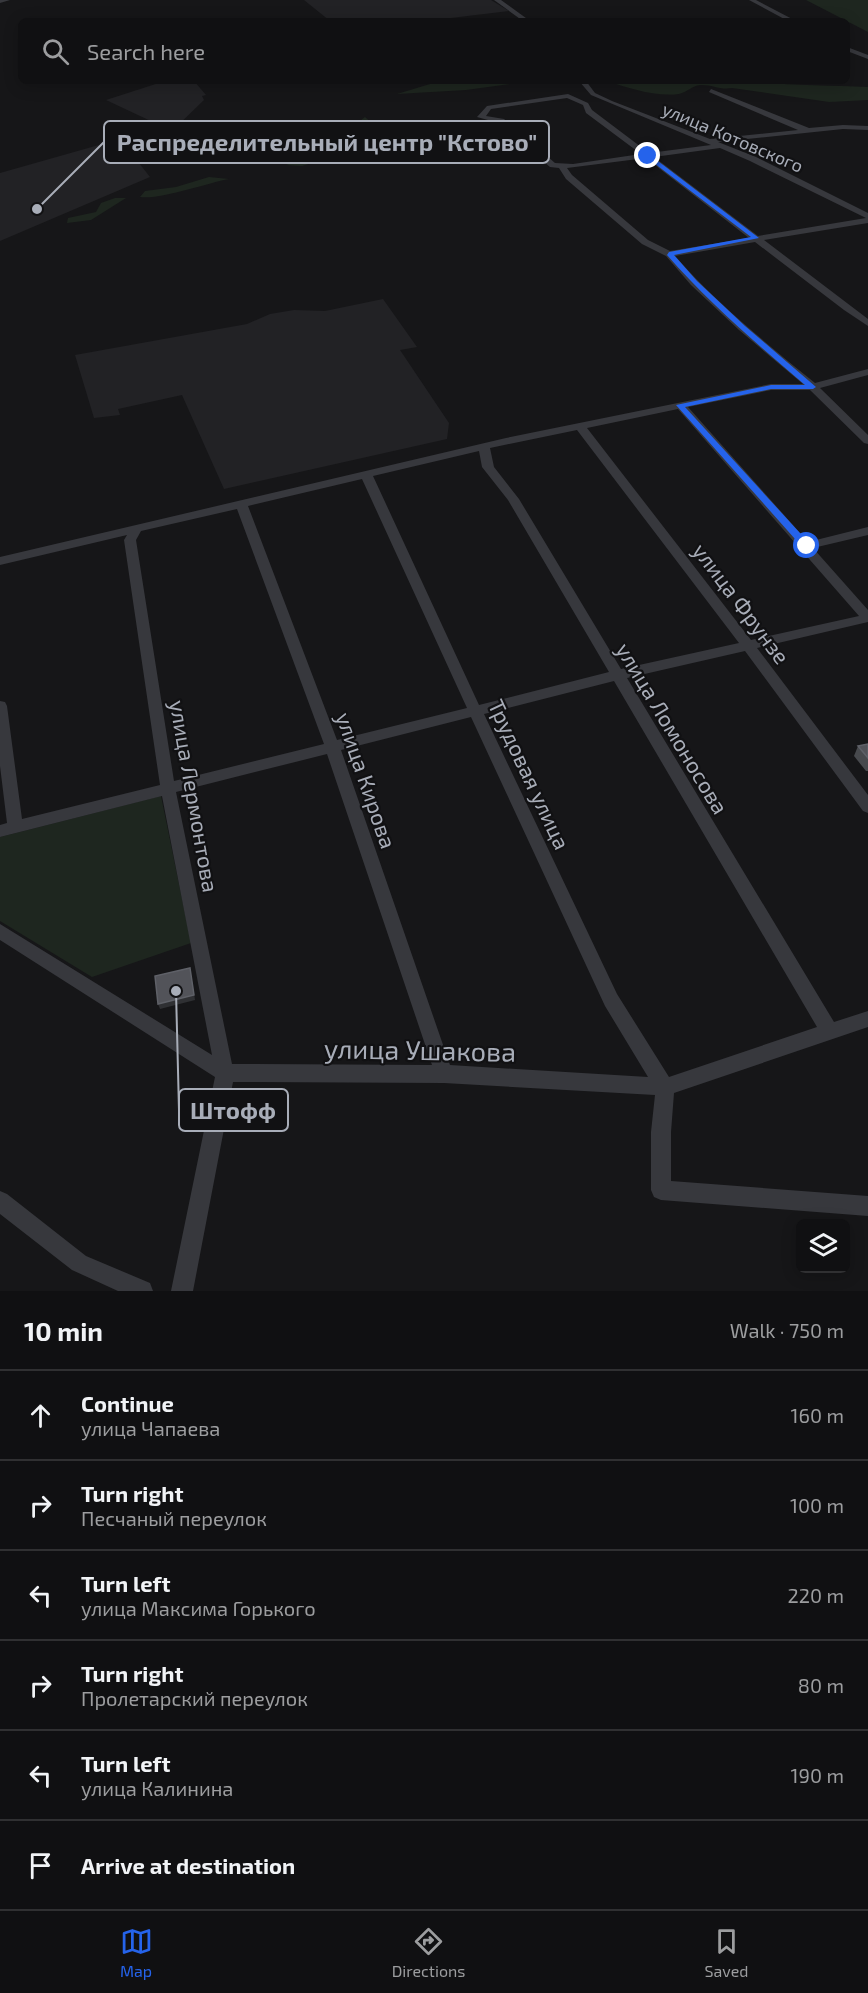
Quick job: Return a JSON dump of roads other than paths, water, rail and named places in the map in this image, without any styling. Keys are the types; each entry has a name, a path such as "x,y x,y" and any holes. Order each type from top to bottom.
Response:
{"street":[{"path":"0,1 8,0"},
{"path":"497,0 523,18"},
{"path":"752,0 787,18"},
{"path":"850,50 868,57"},
{"name":"улица Котовского","path":"584,85 610,102 753,159 868,218"},
{"path":"711,91 808,131"},
{"path":"868,323 589,111 586,104 568,96 489,107 481,117 501,121 558,166 645,242 669,254 694,283 742,328 813,387 868,441"},
{"path":"709,141 843,127 868,128"},
{"path":"558,166 721,146"},
{"path":"669,254 868,218"},
{"path":"0,561 506,441 771,387 813,387 868,372"},
{"path":"0,831 617,675 868,618 807,546 680,405"},
{"name":"улица Фрунзе","path":"580,426 748,645 868,807"},
{"name":"улица Ломоносова","path":"484,446 488,467 513,499 830,1032"},
{"name":"Трудовая улица","path":"366,474 376,500 611,1000 665,1088"},
{"name":"улица Кирова","path":"241,504 332,746 444,1074"},
{"name":"улица Лермонтова","path":"138,527 130,540 168,788 225,1073"},
{"path":"807,546 868,531"},
{"path":"0,706 15,827"},
{"path":"0,931 225,1073 182,1291"},
{"name":"улица Ушакова","path":"225,1073 444,1074 665,1088 868,1019"},
{"path":"665,1088 660,1132 661,1190 868,1206"},
{"path":"0,1201 79,1263 142,1291"}],"place":[{"name":"Распределительный центр \"Кстово\"","path":"37,209"},
{"name":"Штофф","path":"176,991"}]}
